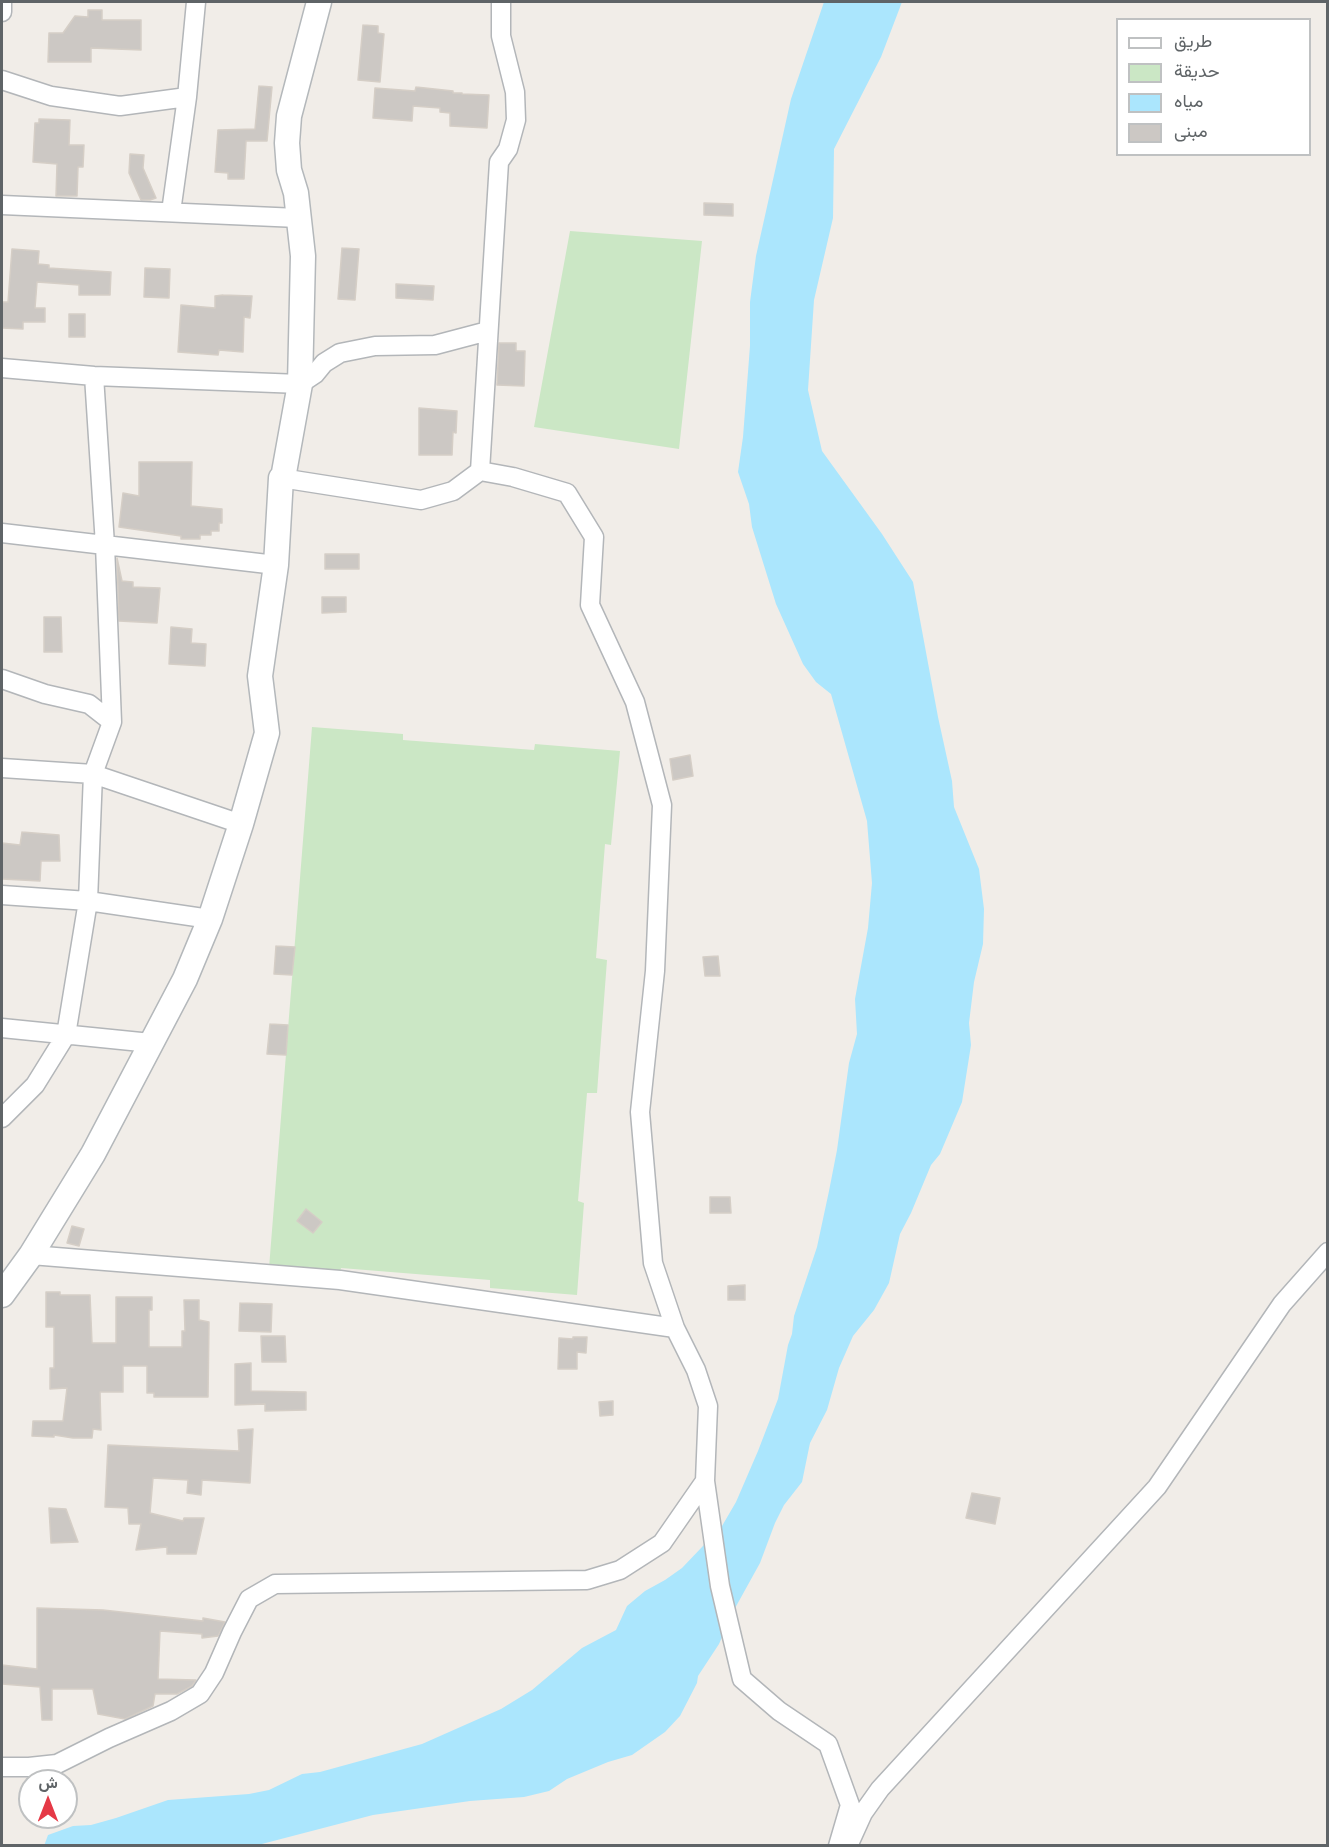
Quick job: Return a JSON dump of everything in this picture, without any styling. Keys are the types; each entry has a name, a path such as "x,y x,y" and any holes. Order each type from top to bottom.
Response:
{"street":[{"path":"2,2 2,12"},
{"path":"171,212 187,98 196,2"},
{"path":"2,1296 31,1255 93,1154 185,980 210,919 241,824 267,733 260,676 276,565 281,478 283,478 300,384 303,256 286,143 289,116 319,2"},
{"path":"480,471 499,162 508,149 516,120 515,92 501,36 501,2"},
{"path":"2,80 51,96 120,106 187,98"},
{"path":"2,205 298,218"},
{"path":"2,368 94,376 300,384 315,374 324,363 340,353 375,346 435,345 488,331"},
{"path":"2,1119 35,1085 66,1035 87,901 93,774 112,722 105,545 94,376"},
{"path":"281,478 422,500 453,491 480,471 513,477 567,493 594,537 590,605 635,702 662,805 655,971 640,1112 653,1263 675,1328 696,1370 708,1406 705,1481 720,1586 742,1679 778,1711 828,1744 850,1805 838,1845"},
{"path":"2,533 276,565"},
{"path":"2,679 45,694 89,704 112,722"},
{"path":"2,768 93,774 241,824"},
{"path":"2,895 87,901 210,919"},
{"path":"2,1028 151,1043"},
{"path":"848,1845 863,1814 880,1789 1157,1488 1282,1304 1328,1252"},
{"path":"31,1255 340,1280 675,1328"},
{"path":"2,1767 57,1764 109,1738 171,1712 200,1694 214,1673 249,1599 275,1584 587,1580 620,1570 662,1543 705,1481"}],"green space":[{"path":"570,231 702,241 679,449 534,427"},
{"path":"312,727 403,734 403,740 534,750 535,744 620,751 611,845 605,844 596,958 607,960 597,1093 587,1093 578,1201 584,1203 577,1295 490,1288 490,1280 341,1268 340,1274 269,1268"}],"water":[{"path":"824,2 902,2 881,57 834,149 833,218 814,300 808,390 822,451 882,534 913,582 952,781 954,807 979,869 984,909 983,944 974,982 969,1023 971,1045 962,1102 940,1154 931,1165 900,1234 889,1283 874,1310 853,1336 839,1368 827,1410 810,1443 802,1482 784,1505 760,1563 734,1610 719,1644 698,1676 697,1683 680,1716 665,1732 632,1755 567,1779 549,1791 524,1797 470,1801 373,1815 258,1845 44,1846 48,1835 116,1818 168,1800 249,1794 269,1790 302,1774 320,1772 422,1744 501,1709 532,1690 582,1648 616,1630 627,1606 645,1591 682,1568 722,1526 736,1502 758,1451 778,1399 794,1316 817,1247 829,1191 849,1063 857,1034 855,999 868,928 872,883 867,821 831,694 816,682 803,664 776,604 738,472 750,346 750,302 756,256 791,99"}],"building":[{"path":"88,10 102,10 102,20 141,20 141,50 91,48 91,62 48,62 49,33 63,33 75,16 88,17"},
{"path":"363,25 378,26 378,33 384,34 380,82 358,80"},
{"path":"259,86 272,87 267,141 246,141 244,179 228,179 228,173 215,172 218,130 255,129"},
{"path":"416,87 462,94 489,95 487,128 450,126 450,113 440,112 440,108 413,106 412,121 373,118 375,88 415,91"},
{"path":"39,119 70,120 69,145 84,145 83,167 78,167 77,196 56,196 57,164 33,162 35,123 39,123"},
{"path":"130,154 144,155 143,168 156,198 141,200 129,173"},
{"path":"704,203 733,204 733,216 704,215"},
{"path":"342,248 359,249 355,300 338,299"},
{"path":"12,249 39,251 38,264 49,265 49,268 111,272 110,295 79,295 79,285 37,282 35,308 45,308 45,322 23,322 23,329 2,328 2,302 8,302"},
{"path":"145,268 170,269 169,298 144,297"},
{"path":"396,284 434,286 433,300 396,298"},
{"path":"215,296 252,296 250,318 244,317 243,352 219,350 218,355 178,352 181,305 215,308"},
{"path":"69,314 85,314 85,337 69,337"},
{"path":"499,343 516,343 516,351 525,351 524,386 497,385"},
{"path":"419,408 457,411 452,455 419,455"},
{"path":"139,462 192,462 191,506 222,509 222,523 219,523 219,531 211,531 211,535 200,535 200,539 181,539 181,536 119,527 123,493 139,496"},
{"path":"325,554 359,554 359,569 325,569"},
{"path":"117,558 122,581 133,582 133,587 160,588 157,623 119,621"},
{"path":"322,597 346,597 346,612 322,613"},
{"path":"44,617 61,617 62,652 44,652"},
{"path":"171,627 192,629 191,643 206,644 205,666 169,664"},
{"path":"690,755 693,776 673,780 670,759"},
{"path":"22,832 59,835 60,861 41,861 40,881 2,879 2,843 20,845"},
{"path":"276,946 295,947 292,975 274,974"},
{"path":"718,956 720,976 705,976 703,957"},
{"path":"270,1024 288,1025 286,1055 267,1054"},
{"path":"710,1197 730,1197 731,1213 710,1213"},
{"path":"306,1209 322,1222 313,1233 297,1221"},
{"path":"72,1226 84,1229 79,1246 67,1243"},
{"path":"745,1285 745,1300 728,1300 728,1286"},
{"path":"46,1292 60,1292 60,1295 90,1295 92,1343 116,1343 116,1297 152,1297 152,1310 149,1310 149,1347 182,1347 182,1331 185,1331 184,1300 199,1300 199,1320 209,1322 208,1397 154,1397 154,1393 147,1393 147,1366 123,1366 123,1392 100,1392 101,1430 93,1429 92,1438 32,1436 33,1421 63,1421 67,1388 50,1389 50,1368 54,1368 54,1327 46,1327"},
{"path":"240,1303 272,1304 271,1332 239,1331"},
{"path":"261,1336 285,1336 286,1362 262,1362"},
{"path":"573,1337 587,1337 586,1353 577,1352 577,1369 558,1369 559,1338 573,1339"},
{"path":"251,1363 251,1391 306,1392 306,1410 265,1411 265,1404 235,1405 235,1364"},
{"path":"613,1401 613,1415 600,1416 599,1402"},
{"path":"253,1429 250,1483 202,1480 201,1495 187,1493 188,1480 153,1478 150,1513 183,1521 184,1518 204,1518 196,1554 167,1554 167,1547 136,1550 141,1524 129,1524 128,1508 105,1507 108,1445 239,1451 238,1430"},
{"path":"972,1493 1000,1498 995,1524 966,1518"},
{"path":"49,1508 66,1509 78,1542 51,1543"},
{"path":"37,1608 103,1610 203,1621 203,1618 225,1622 218,1636 202,1638 202,1634 160,1631 158,1679 196,1680 192,1686 177,1694 155,1694 153,1706 125,1719 98,1714 93,1689 52,1689 52,1720 42,1720 40,1687 2,1684 2,1665 37,1669"}]}
